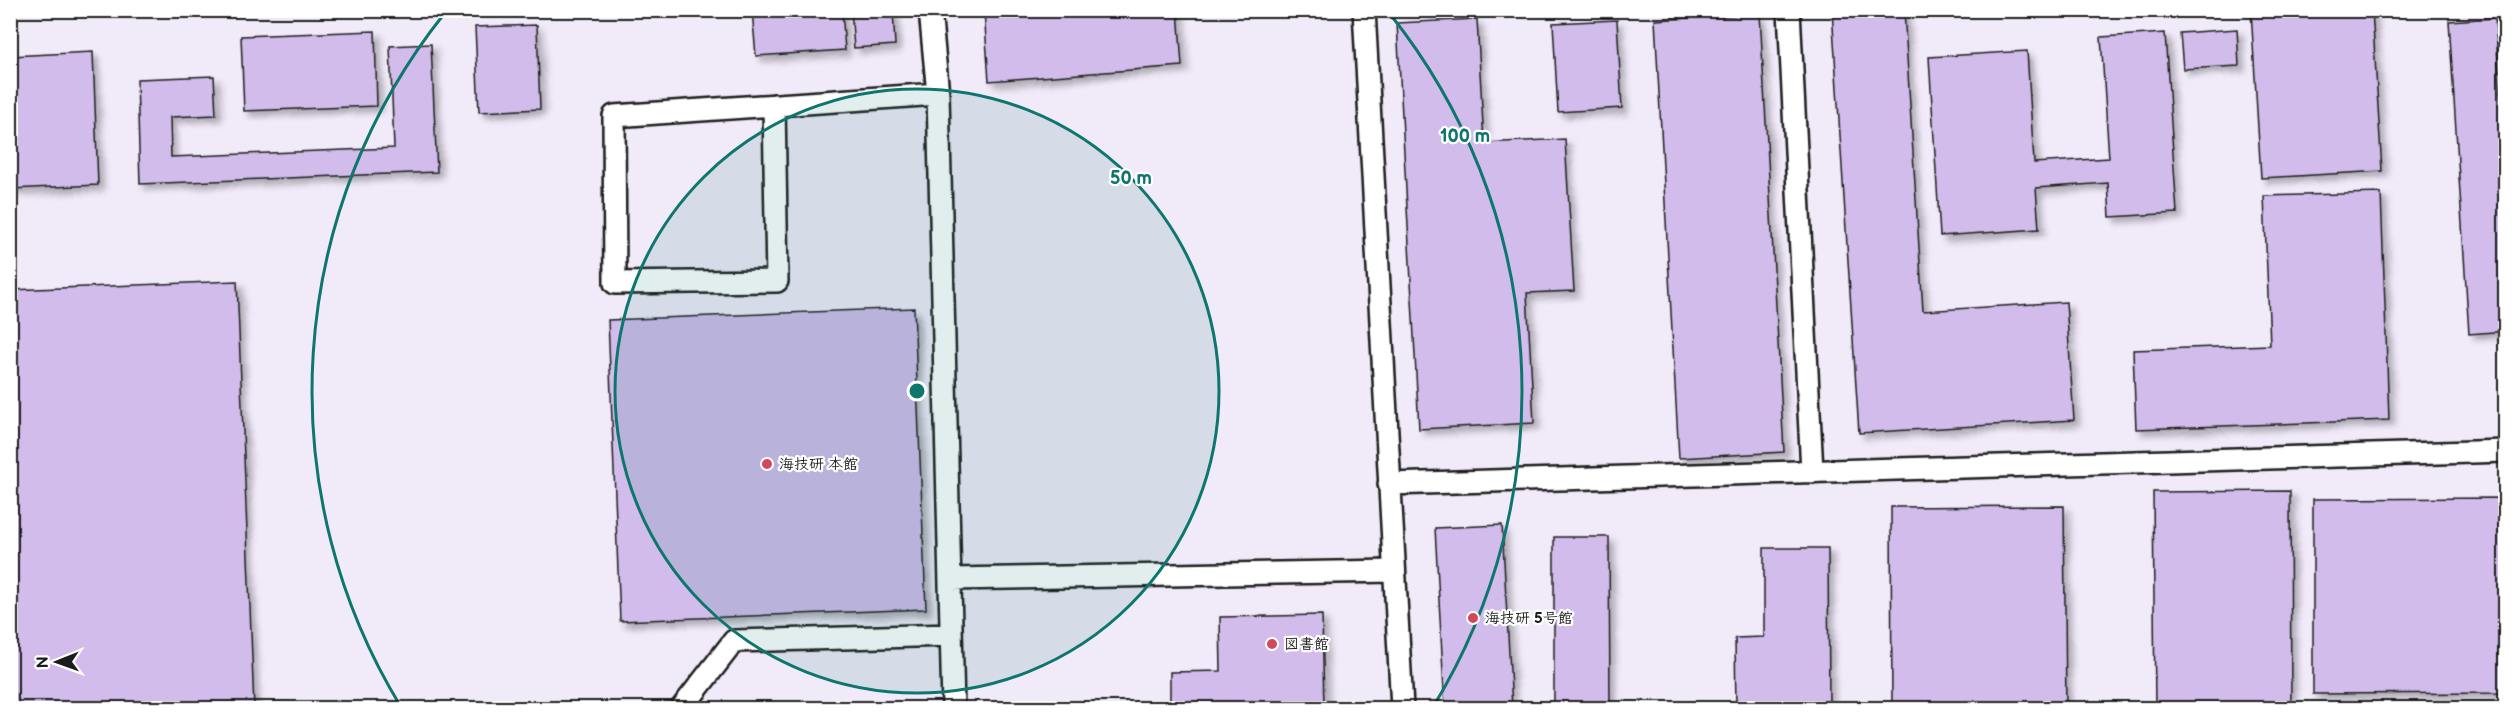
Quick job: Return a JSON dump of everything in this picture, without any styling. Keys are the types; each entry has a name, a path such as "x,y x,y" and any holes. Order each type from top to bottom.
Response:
{"lane":[{"path":"930,10 938,94 953,708"},
{"path":"1364,10 1402,708"},
{"path":"1790,10 1812,472"},
{"path":"774,105 777,281 615,283 614,116 774,105 938,94"},
{"path":"1389,484 2505,451"},
{"path":"950,579 1394,571"},
{"path":"682,708 734,641 951,636"}],"building":[{"path":"752,10 842,10 845,50 756,56"},
{"path":"851,10 893,10 895,45 854,48"},
{"path":"1178,10 1182,66 989,81 984,11"},
{"path":"1832,10 1904,10 1923,311 2066,302 2074,420 1859,433"},
{"path":"2251,10 2372,10 2382,171 2261,178"},
{"path":"1760,14 1784,452 1679,458 1655,20"},
{"path":"2495,18 2506,175 2506,331 2469,334 2449,21"},
{"path":"1477,19 1484,143 1565,139 1574,291 1527,293 1534,423 1419,429 1397,23"},
{"path":"1617,20 1622,108 1558,112 1553,23"},
{"path":"537,25 540,109 479,112 475,27"},
{"path":"2237,29 2239,66 2183,69 2180,33"},
{"path":"375,31 377,106 244,111 241,36"},
{"path":"2165,33 2177,213 2110,217 2108,183 2036,188 2039,229 1940,236 1929,57 2027,51 2034,163 2109,158 2101,37"},
{"path":"431,44 437,172 140,184 137,79 214,76 216,115 170,117 171,157 394,148 390,46"},
{"path":"93,52 98,185 10,189 10,56"},
{"path":"2381,193 2389,420 2136,429 2133,350 2270,345 2264,196"},
{"path":"237,281 254,708 10,708 10,290"},
{"name":"海技研 本館","path":"914,308 926,609 620,621 608,320"},
{"path":"2290,491 2291,708 2155,708 2153,492"},
{"path":"2506,498 2506,693 2313,694 2313,499"},
{"path":"2064,506 2066,708 1892,708 1891,507"},
{"name":"海技研 5号館","path":"1502,525 1512,708 1445,708 1435,528"},
{"path":"1554,537 1609,537 1610,708 1554,708"},
{"path":"1764,548 1828,548 1829,708 1736,708 1735,638 1764,637"},
{"name":"図書館","path":"1322,615 1324,708 1170,708 1170,672 1221,671 1220,617"}],"place":[{"name":"海技研 本館","path":"767,464"},
{"name":"海技研 5号館","path":"1473,618"},
{"name":"図書館","path":"1272,644"}]}
